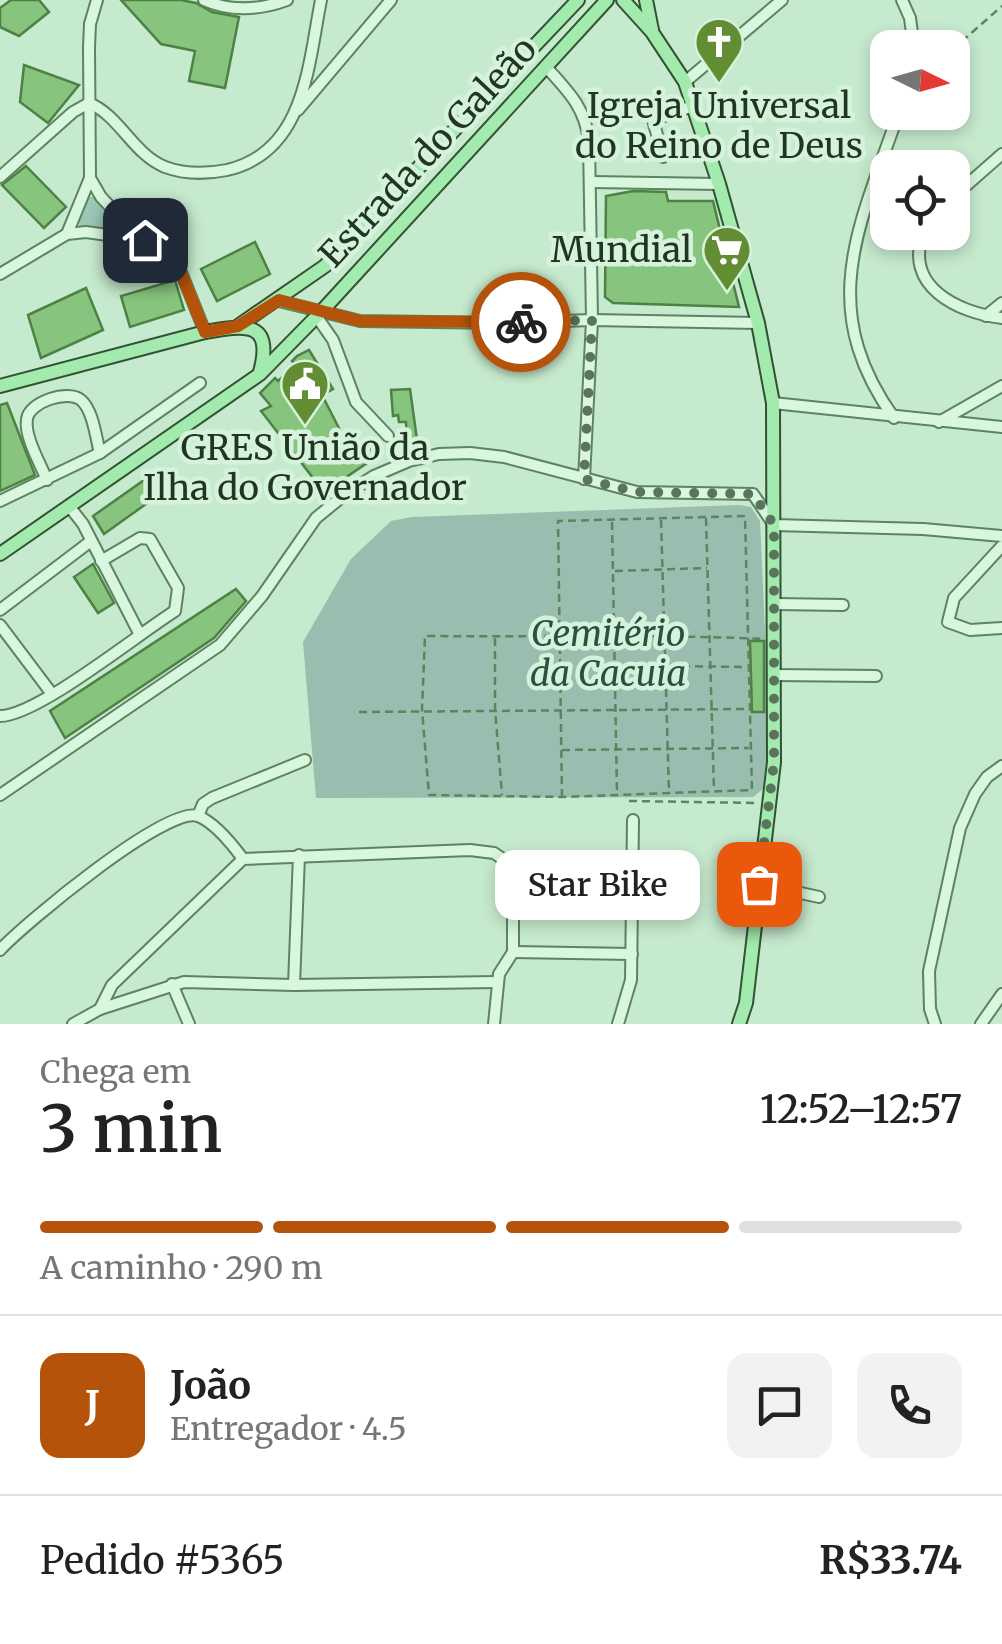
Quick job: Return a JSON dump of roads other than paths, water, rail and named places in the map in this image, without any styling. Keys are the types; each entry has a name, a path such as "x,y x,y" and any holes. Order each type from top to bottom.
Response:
{"main road":[{"name":"Estrada do Galeão","path":"238,326 325,266 578,0"},
{"name":"Estrada do Galeão","path":"0,554 260,374 548,68 606,0"},
{"path":"623,0 652,32 685,82 719,184 758,324 773,404 774,762 746,1003 739,1024"},
{"path":"646,0 652,32"},
{"path":"556,24 572,39"},
{"path":"332,301 338,318"},
{"path":"0,386 238,326 256,330 262,336 265,353 260,374"},
{"path":"746,1003 750,1024"}],"street":[{"path":"67,234 90,178 90,24 97,0"},
{"path":"204,0 218,7 256,8 287,0"},
{"path":"296,113 322,0"},
{"path":"89,103 108,115 140,150 166,167 210,173 261,157 281,139 296,113 392,0"},
{"path":"685,82 782,0"},
{"path":"902,0 912,30"},
{"path":"548,68 584,115 591,182 592,320 584,479"},
{"path":"0,177 89,103"},
{"path":"662,157 652,120 693,106"},
{"path":"893,130 861,221 850,268 849,304 856,343 873,388 894,418"},
{"path":"970,182 1002,154"},
{"path":"90,178 101,198 179,268 205,332"},
{"path":"591,182 719,184"},
{"path":"0,274 67,234 86,232 145,240"},
{"path":"921,250 924,278 932,291 986,316 1002,318"},
{"path":"279,300 319,314 360,321 758,324"},
{"path":"986,316 1002,303"},
{"path":"319,314 356,402 388,436"},
{"path":"0,501 100,453 200,383"},
{"path":"939,422 1002,386"},
{"path":"46,480 26,424 27,413 34,406 75,396 83,402 100,453"},
{"path":"773,404 1002,426"},
{"path":"0,795 220,644 262,596 316,518 374,476 409,461 470,452 637,492 753,494 772,479"},
{"path":"753,494 774,525 923,529 1002,536"},
{"path":"69,506 140,633"},
{"path":"0,716 12,716 52,694 175,611 180,597 155,543 140,538 100,561"},
{"path":"0,610 91,541"},
{"path":"1002,546 954,598 948,622 970,630 1002,628"},
{"path":"775,604 842,605"},
{"path":"0,625 52,694"},
{"path":"775,675 876,676"},
{"path":"198,816 203,804 212,798 304,760"},
{"path":"936,1024 930,1009 929,972 960,828 975,794 1002,766"},
{"path":"0,950 97,868 186,815 198,816 243,859"},
{"path":"618,1024 628,998 632,954 633,820"},
{"path":"100,1008 112,985 243,859 470,850 494,853 513,866 630,864"},
{"path":"294,985 299,855"},
{"path":"494,1024 497,982 512,952 513,866"},
{"path":"759,884 819,897"},
{"path":"512,952 632,954"},
{"path":"74,1024 100,1008 172,984 497,982"},
{"path":"172,984 188,1024"},
{"path":"981,1024 1002,994"}],"place":[{"name":"Igreja Universal do Reino de Deus","path":"719,84"},
{"name":"Mundial","path":"727,292"},
{"name":"GRES União da Ilha do Governador","path":"305,426"},
{"name":"Star Bike","path":"759,884"}],"park label":[{"name":"Cemitério da Cacuia","path":"608,654"}]}
